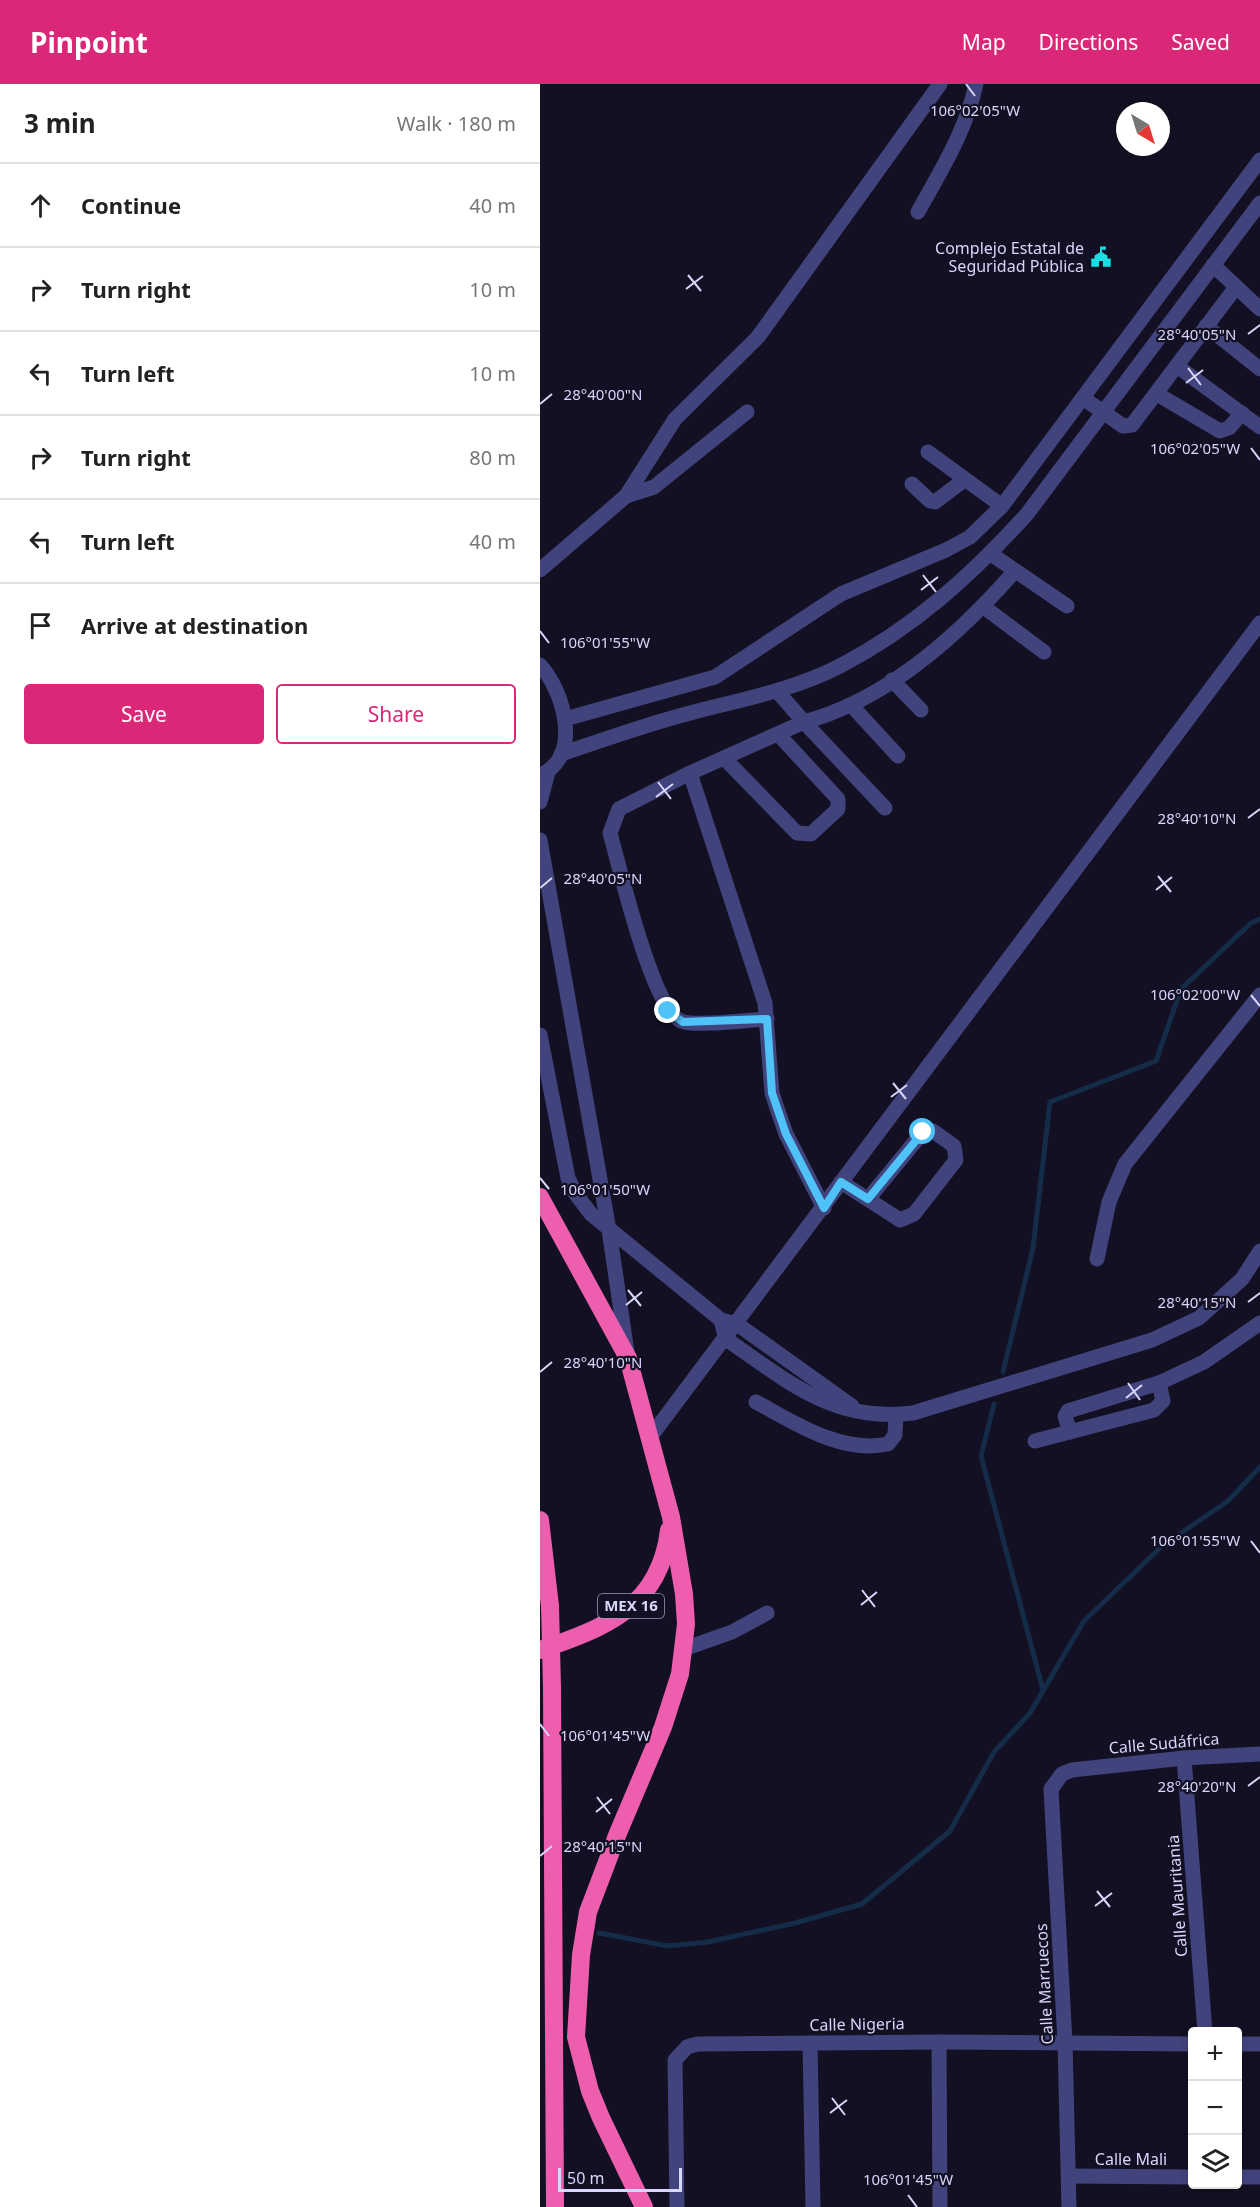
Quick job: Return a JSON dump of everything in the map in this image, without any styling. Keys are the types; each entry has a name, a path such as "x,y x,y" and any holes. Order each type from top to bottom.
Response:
{"highway":[{"path":"540,1197 628,1358 651,1436 671,1517 684,1594 684,1649 680,1674 663,1727 618,1833 588,1912 581,1954 576,2037 590,2091 644,2207"},
{"name":"MEX 16","path":"540,1650 594,1632 617,1618 640,1599 655,1579 667,1552 671,1517"},
{"path":"540,1520 550,1606 552,1688 555,2207"}],"street":[{"path":"540,570 626,496 675,419 758,337 940,84"},
{"path":"918,212 958,141 971,109 976,84"},
{"path":"565,719 715,676 842,594 946,550 970,537 1002,506 1260,160"},
{"path":"540,802 544,774 561,754 668,719 777,691 838,667 931,608 991,554 1027,514 1260,203"},
{"path":"1213,265 1260,309"},
{"path":"1083,398 1127,427 1136,422 1236,287"},
{"path":"1206,326 1260,369"},
{"path":"1177,366 1260,426"},
{"path":"1157,394 1220,431 1229,428 1242,413"},
{"path":"626,496 654,487 747,412"},
{"path":"928,452 1002,506"},
{"path":"912,484 930,501 935,502 964,480"},
{"path":"991,554 1014,572 1067,606"},
{"path":"767,1019 683,1022 675,1018 663,1002 637,934 610,833 619,809 690,773 804,722 828,716 851,705 892,680 957,631 984,607 1014,572"},
{"path":"984,607 1044,652"},
{"path":"651,1436 726,1339 1260,623"},
{"path":"540,665 559,694 565,719 561,754"},
{"path":"892,680 921,710"},
{"path":"777,691 885,808"},
{"path":"851,705 898,756"},
{"path":"724,758 797,833 811,834 838,809 838,799 778,734"},
{"path":"690,773 765,1003 772,1093 786,1134 824,1208"},
{"path":"540,840 609,1230 628,1358"},
{"path":"1097,1259 1109,1202 1125,1164 1260,995"},
{"path":"540,1035 568,1178 575,1193 609,1230 721,1320 737,1324 818,1384 862,1413"},
{"path":"841,1182 900,1220 909,1218 956,1160 954,1146 933,1131 923,1132 868,1199"},
{"path":"721,1320 726,1339 820,1401 862,1413 896,1415 913,1413 1054,1372 1152,1340 1199,1318 1223,1299 1242,1279 1260,1251"},
{"path":"1070,1432 1065,1416 1068,1411 1160,1383 1204,1362 1260,1323"},
{"path":"1035,1441 1154,1410 1163,1401 1160,1383"},
{"path":"756,1402 828,1438 850,1443 888,1444 895,1435 896,1415"},
{"path":"684,1649 732,1632 767,1613"},
{"name":"Calle Sudáfrica","path":"1072,1770 1184,1758 1260,1754"},
{"name":"Calle Mauritania","path":"1184,1758 1205,2027"},
{"name":"Calle Marruecos","path":"1069,2207 1065,2042 1051,1789 1062,1774 1072,1770"},
{"path":"939,2042 940,2207"},
{"name":"Calle Nigeria","path":"676,2207 675,2060 680,2053 697,2044 939,2042 1188,2044"},
{"path":"810,2043 813,2207"},
{"path":"1242,2044 1260,2044"},
{"name":"Calle Mali","path":"1069,2176 1188,2176"},
{"path":"1242,2177 1260,2177"}],"waterway":[{"path":"1003,1372 1033,1248 1050,1102 1156,1061 1181,989 1251,923 1260,919"},
{"path":"994,1404 981,1456 1043,1690"},
{"path":"599,1933 668,1946 708,1942 795,1923 862,1904 950,1831 994,1752 1030,1713 1084,1621 1162,1546 1228,1501 1260,1467"}],"place":[{"name":"Complejo Estatal de Seguridad Pública","path":"1101,257"}],"route":[{"path":"668,1011 683,1022 767,1019 772,1093 786,1134 824,1208 841,1182 868,1199 923,1132"}]}
